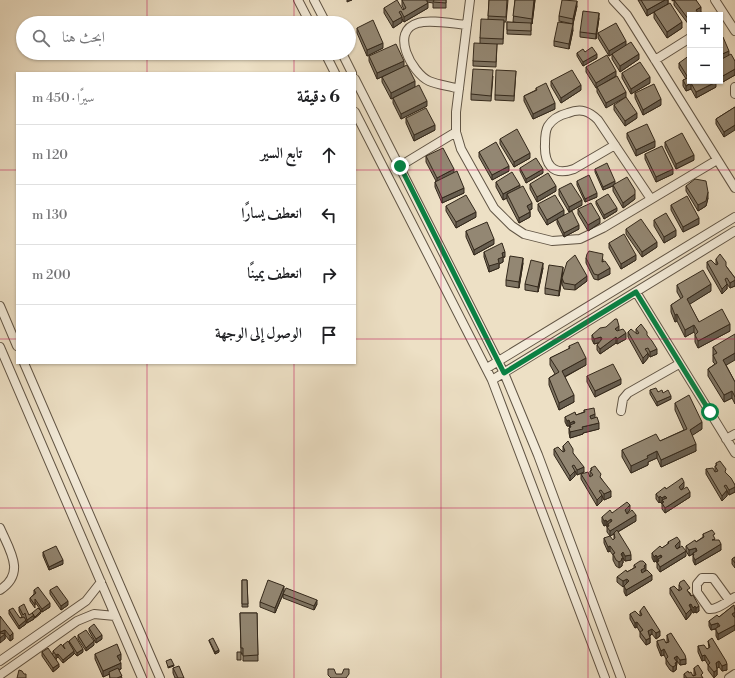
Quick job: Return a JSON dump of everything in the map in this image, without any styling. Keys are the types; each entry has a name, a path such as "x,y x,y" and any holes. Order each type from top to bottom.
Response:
{"street":[{"path":"298,0 306,16"},
{"path":"314,0 322,16"},
{"path":"470,0 459,89 456,132 461,149 494,208 512,226 538,239 552,241 580,239 594,234 717,160"},
{"path":"613,0 627,15 735,188"},
{"path":"715,0 720,12"},
{"path":"723,18 735,31"},
{"path":"459,89 429,81 420,74 405,49 404,40 408,29 418,23 467,25"},
{"path":"655,60 687,40"},
{"path":"328,60 334,72"},
{"path":"346,60 352,72"},
{"path":"356,80 499,361 538,455 621,678"},
{"path":"735,87 735,94"},
{"path":"614,145 567,172 552,168 545,158 545,133 548,125 561,115 575,110 584,110 592,114 598,120 651,199"},
{"path":"356,114 487,368 605,678"},
{"path":"400,166 456,132"},
{"path":"487,368 735,217"},
{"path":"492,380 735,231"},
{"path":"636,292 735,453"},
{"path":"0,306 16,344"},
{"path":"0,347 142,678"},
{"path":"24,364 160,678"},
{"path":"621,411 623,399 628,393 679,364"},
{"path":"726,439 735,434"},
{"path":"0,528 14,561 14,570 10,583 0,590"},
{"path":"0,661 80,606 92,596 101,582"},
{"path":"80,606 87,616"},
{"path":"0,675 77,621 87,616 105,614 115,616"},
{"path":"729,678 735,674"}],"building":[{"path":"397,0 403,10 406,8 402,0 426,0 428,3 404,17 401,11 399,12 402,17 393,22 384,8"},
{"path":"434,0 446,0 446,3 433,2"},
{"path":"489,0 507,0 506,17 488,16"},
{"path":"515,0 534,0 532,19 513,16"},
{"path":"562,0 577,1 573,19 559,16"},
{"path":"641,0 665,0 647,10"},
{"path":"674,0 696,0 701,7 696,10 697,12 687,12 687,17"},
{"path":"670,3 682,22 667,32 654,12"},
{"path":"583,11 599,13 596,34 580,32"},
{"path":"481,19 504,20 503,39 480,38"},
{"path":"373,20 383,43 367,50 357,28"},
{"path":"507,22 531,23 531,31 507,30"},
{"path":"558,22 573,24 569,44 554,41"},
{"path":"616,23 626,41 609,51 598,33"},
{"path":"723,37 729,51 723,54"},
{"path":"631,42 639,54 620,66 612,54"},
{"path":"474,43 497,44 496,62 473,61"},
{"path":"396,44 404,61 377,73 369,56"},
{"path":"592,47 597,54 583,62 577,53 583,49 585,52"},
{"path":"731,54 735,61 735,69 723,76 723,58"},
{"path":"607,55 616,71 596,83 586,67"},
{"path":"687,57 687,76 679,63"},
{"path":"640,62 650,77 631,89 622,73"},
{"path":"407,65 415,81 391,93 382,77"},
{"path":"473,69 493,70 491,96 471,94"},
{"path":"496,70 516,71 514,96 495,95"},
{"path":"572,70 581,85 561,98 551,81"},
{"path":"617,76 626,92 606,103 597,87"},
{"path":"687,78 687,84 689,84 686,86 683,80"},
{"path":"546,83 555,103 533,114 524,96 537,90 536,88"},
{"path":"654,84 661,99 643,110 635,93"},
{"path":"692,84 712,84 696,92"},
{"path":"419,85 427,101 401,114 393,98"},
{"path":"626,97 637,113 625,121 614,105"},
{"path":"735,107 735,125 724,132 716,119"},
{"path":"426,108 435,125 414,135 406,118"},
{"path":"647,124 655,141 636,150 627,133"},
{"path":"517,129 530,153 514,162 500,139"},
{"path":"682,133 694,155 676,164 665,142"},
{"path":"496,142 509,166 492,175 479,152"},
{"path":"662,146 673,169 656,177 645,154"},
{"path":"443,148 454,169 437,178 426,156"},
{"path":"536,158 543,169 526,179 520,168"},
{"path":"607,163 615,181 603,187 595,169"},
{"path":"457,171 464,188 442,198 435,182"},
{"path":"512,172 520,185 503,194 496,182"},
{"path":"548,173 556,186 537,197 530,184"},
{"path":"589,175 597,193 585,199 577,181"},
{"path":"627,177 635,190 635,194 623,203 613,185"},
{"path":"695,179 706,181 708,192 706,201 698,205 686,186"},
{"path":"571,183 582,200 569,207 559,189"},
{"path":"523,186 532,203 527,206 530,212 519,218 507,194"},
{"path":"608,194 617,208 604,215 596,201"},
{"path":"466,195 476,212 456,222 446,206"},
{"path":"555,195 564,210 547,220 538,204"},
{"path":"687,196 699,218 683,227 671,205"},
{"path":"591,203 600,218 588,225 578,209"},
{"path":"572,211 579,225 564,233 557,219"},
{"path":"666,213 676,230 664,237 654,220"},
{"path":"641,219 657,242 642,252 626,229"},
{"path":"487,222 494,239 474,250 466,231"},
{"path":"624,234 636,255 621,264 609,243"},
{"path":"502,243 505,252 502,253 503,257 498,259 499,263 489,266 484,252"},
{"path":"589,251 603,254 602,262 605,261 610,268 598,275 594,274 586,258"},
{"path":"720,254 726,262 726,266 735,278 735,280 730,283 727,278 725,279 727,284 722,289 707,262 711,260 716,265 718,264 716,259"},
{"path":"575,255 587,276 575,285 564,283 562,278 567,262"},
{"path":"510,256 523,258 519,282 506,280"},
{"path":"531,260 543,263 538,287 525,284"},
{"path":"549,265 563,267 559,291 545,288"},
{"path":"703,270 711,284 687,299 699,322 722,309 730,324 698,341 695,335 698,332 694,325 685,330 677,314 675,315 671,305 683,297 677,285"},
{"path":"617,319 619,326 615,329 617,331 623,329 626,333 617,339 616,337 600,349 597,345 602,339 601,337 594,339 592,335 600,328 606,327"},
{"path":"641,324 657,349 650,352 648,348 645,349 648,353 643,358 628,332 631,329 637,334 639,333 636,329"},
{"path":"735,334 735,353 723,360 735,382 735,397 732,391 724,395 708,369 717,363 713,355 717,353 713,347"},
{"path":"578,342 586,358 562,371 574,395 559,403 549,378 559,372 550,358 570,348 569,346"},
{"path":"613,364 621,379 595,391 587,376"},
{"path":"656,388 658,392 662,390 663,393 668,390 671,396 657,402 650,390"},
{"path":"689,395 702,422 690,430 696,444 661,460 657,451 647,456 648,458 631,466 622,450 656,434 660,441 687,429 675,403"},
{"path":"594,408 595,414 590,416 591,419 597,417 599,423 582,427 583,429 570,432 570,425 575,423 574,421 570,423 565,417 575,412 576,415 585,412 584,410"},
{"path":"568,441 573,449 573,453 584,467 577,470 574,465 572,466 575,471 570,476 554,449 558,447 563,452 565,451 563,446"},
{"path":"720,461 726,469 725,472 735,485 735,487 729,490 726,485 724,486 727,490 722,496 706,469 713,468 715,472 718,471 715,466 717,465 716,463"},
{"path":"595,466 601,474 600,477 611,491 604,494 601,490 599,491 602,495 597,500 581,474 588,472 590,477 593,475 590,471 592,470 591,468"},
{"path":"682,478 684,482 679,487 681,490 687,487 690,492 665,508 662,500 667,498 665,496 662,498 660,496 659,498 656,494 665,487 666,489"},
{"path":"627,502 630,505 625,510 627,514 632,510 636,515 610,531 607,527 612,521 611,519 607,522 606,520 604,521 602,517 610,510 612,513"},
{"path":"617,530 631,555 625,556 623,552 621,554 623,558 619,562 616,560 613,554 615,553 610,546 608,547 604,538 610,536 613,540 615,538 614,533"},
{"path":"712,530 715,534 713,535 715,539 712,540 719,540 721,544 695,560 693,553 697,551 696,548 689,550 686,546 695,540 696,542 704,537 703,534"},
{"path":"677,537 680,541 675,546 677,549 682,546 686,551 660,567 657,562 659,561 658,559 662,557 661,555 657,557 656,555 654,557 652,553 660,546 662,548 669,543 668,542"},
{"path":"56,546 63,560 49,567 43,552"},
{"path":"640,561 643,561 646,564 644,566 645,568 641,570 642,573 647,570 652,575 626,590 624,586 629,581 627,579 623,581 617,577 626,570 627,572 636,567 634,565"},
{"path":"242,580 247,580 248,604 242,604"},
{"path":"268,580 284,586 275,608 260,602"},
{"path":"684,580 690,588 687,590 691,596 693,595 699,606 696,608 695,606 693,608 691,604 689,605 691,609 686,614 670,588 674,586 679,591 682,589 679,585 680,582"},
{"path":"57,586 68,601 61,606 50,590"},
{"path":"38,587 50,603 42,609 35,599 35,605 30,598 36,593 34,590"},
{"path":"286,588 317,600 314,606 283,594"},
{"path":"24,604 29,615 32,613 34,615 27,620 25,613 23,615 19,607"},
{"path":"734,605 735,612 732,614 735,617 735,625 718,634 716,628 720,626 718,623 711,625 709,621 717,615 719,617"},
{"path":"644,606 660,631 656,633 652,629 648,631 650,638 646,640 640,632 643,630 637,622 635,623 630,614 635,611 640,616 642,615 640,611"},
{"path":"13,608 20,618 24,617 26,620 19,626 9,610"},
{"path":"38,608 41,611 35,617 32,613"},
{"path":"240,613 257,613 258,655 243,656 243,648 241,648"},
{"path":"0,616 13,633 10,636 5,630 0,632"},
{"path":"94,624 102,635 96,639 89,628"},
{"path":"86,630 94,641 86,648 78,635"},
{"path":"0,633 5,634 0,638"},
{"path":"671,633 686,659 680,660 677,656 674,658 677,662 675,663 676,665 673,667 666,659 668,657 664,649 661,651 657,641 664,639 666,643 669,642 667,635"},
{"path":"75,636 83,649 77,653 69,641"},
{"path":"213,638 219,650 215,652 209,640"},
{"path":"712,638 727,664 722,666 719,661 716,663 717,670 714,672 708,665 710,663 705,655 702,656 698,646 704,645 707,649 710,647 708,641"},
{"path":"68,641 74,651 63,660 53,651 61,644 65,649 63,645"},
{"path":"117,644 121,654 117,656 121,663 103,671 95,654"},
{"path":"48,648 59,664 53,668 42,652"},
{"path":"237,652 241,652 241,660 237,660"},
{"path":"171,659 174,665 168,667 166,661"},
{"path":"698,665 703,673 701,675 703,678 687,678 684,674 688,671 689,673 691,672 693,676 696,675 694,668"},
{"path":"179,666 184,678 178,678 173,668"},
{"path":"118,668 122,676 110,678 109,672"},
{"path":"328,669 334,669 336,674 342,674 344,669 349,669 349,674 346,678 331,678 328,675"},
{"path":"19,670 26,674 26,678 17,678"}],"route":[{"path":"400,166 504,373 636,292 710,412"}]}
